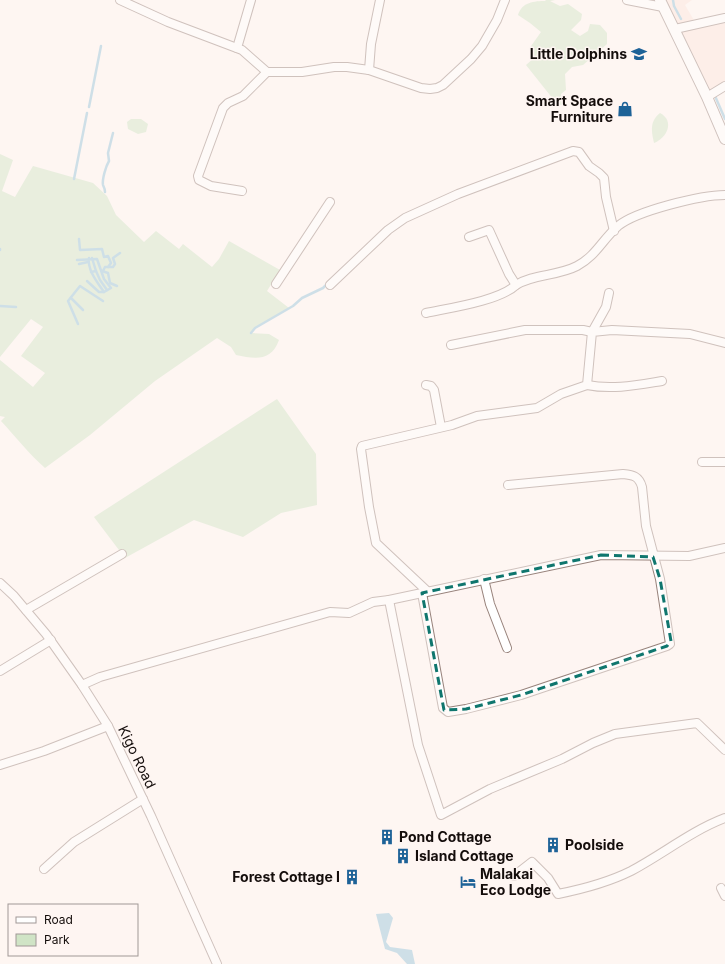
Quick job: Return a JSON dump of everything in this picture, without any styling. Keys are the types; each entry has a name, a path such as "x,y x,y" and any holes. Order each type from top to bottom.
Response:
{"main road":[{"path":"662,3 707,97 725,139"}],"street":[{"path":"120,0 168,22 237,48 247,53 267,72 302,72 334,66 369,70 421,88 430,89 443,84 471,59 482,46 505,0"},
{"path":"237,48 251,0"},
{"path":"369,70 371,44 380,0"},
{"path":"627,0 662,3"},
{"path":"675,30 725,18"},
{"path":"242,191 211,186 199,180 198,176 224,108 228,103 243,96 267,72"},
{"path":"707,97 725,86"},
{"path":"330,285 388,230 405,218 458,194 573,151 579,152 589,166 604,178 606,197 614,231"},
{"path":"426,313 504,293 516,285 575,267 594,255 614,231 624,222 644,214 707,196 725,194"},
{"path":"276,284 330,202"},
{"path":"469,237 489,230 509,274 516,285"},
{"path":"587,385 592,332 606,307 609,293"},
{"path":"451,345 525,330 583,330 592,332 612,330 690,334 725,343"},
{"path":"508,485 623,474 633,475 639,478 642,487 646,526 660,579 671,641 667,646 521,695 451,712 443,709 425,592 376,543 369,507 361,449 364,445 441,428 477,416 538,408 561,394 587,385 599,388 626,387 662,381"},
{"path":"426,385 431,386 434,390 441,428"},
{"path":"702,462 725,462"},
{"path":"82,684 100,677 330,612 349,613 373,602 389,600 601,555 653,557 690,556 725,548"},
{"path":"26,610 122,554"},
{"path":"484,579 490,604 507,648"},
{"name":"Kigo Road","path":"0,583 26,610 51,640 82,684 108,726 143,799 217,964"},
{"path":"389,600 418,745 441,815 490,789 562,759 593,743 622,732 697,723 725,750"},
{"path":"0,671 51,640"},
{"path":"0,765 44,751 108,726"},
{"path":"44,869 74,842 143,799"},
{"path":"514,876 532,862 548,878 558,894 578,890 631,871 725,818"},
{"path":"721,888 725,896"}],"highlighted area":[{"path":"601,555 653,557 660,579 671,641 667,646 521,695 466,709 444,710 422,593"}],"shaded area":[{"path":"665,0 692,0 685,5 695,22 678,26"},
{"path":"725,19 725,83 710,91 681,31"}],"green space":[{"path":"545,0 555,0 550,1 560,6 568,4 582,14 581,20 571,30 580,36 588,31 590,24 600,25 607,33 607,44 583,65 572,67 565,74 566,90 561,94 562,105 557,104 526,65 534,58 529,49 541,32 518,15 522,7 525,5 537,1 546,1"},
{"path":"660,113 665,116 667,120 668,129 659,141 654,143 652,126 654,119"},
{"path":"131,119 141,119 148,124 146,132 138,134 128,129 127,122"},
{"path":"0,154 13,160 2,191 15,197 33,166 93,183 107,196 116,215 144,242 156,231 179,249 183,244 212,267 219,259 229,241 280,270 267,291 289,308 255,328 251,333 269,334 279,340 276,347 272,352 262,357 256,358 236,355 231,347 217,338 155,381 90,435 45,468 1,421 5,417 0,416 0,360 33,387 45,373 21,356 43,327 31,319 0,357"},
{"path":"277,399 316,454 317,505 281,513 243,537 194,520 125,558 94,517"}],"water":[{"path":"389,913 393,918 386,942 390,947 412,950 415,964 407,964 397,953 385,949 376,914"}],"waterway":[{"path":"673,0 674,6 681,19"},
{"path":"89,107 101,46"},
{"path":"715,96 725,119"},
{"path":"74,179 87,113"},
{"path":"105,192 103,179 109,161 108,153 113,133"},
{"path":"79,239 80,250 102,249 104,257 108,256 111,263 108,267 105,267 103,271"},
{"path":"108,267 113,267 115,264 113,258 120,253"},
{"path":"77,260 97,259 104,279 111,288 104,292 91,272 89,263 89,258"},
{"path":"92,258 96,271"},
{"path":"79,264 88,262"},
{"path":"91,272 96,271 107,290"},
{"path":"102,271 108,273 110,283 117,286"},
{"path":"87,281 99,292 104,292"},
{"path":"251,333 255,328 293,306 302,298 323,288 328,283"},
{"path":"78,324 68,301 80,286 103,301"},
{"path":"71,298 83,310"},
{"path":"0,306 16,307"}],"place":[{"name":"Little Dolphins","path":"639,54"},
{"name":"Smart Space Furniture","path":"625,109"},
{"name":"Pond Cottage","path":"387,837"},
{"name":"Poolside","path":"553,845"},
{"name":"Island Cottage","path":"403,856"},
{"name":"Forest Cottage I","path":"352,877"},
{"name":"Malakai Eco Lodge","path":"468,882"}]}
